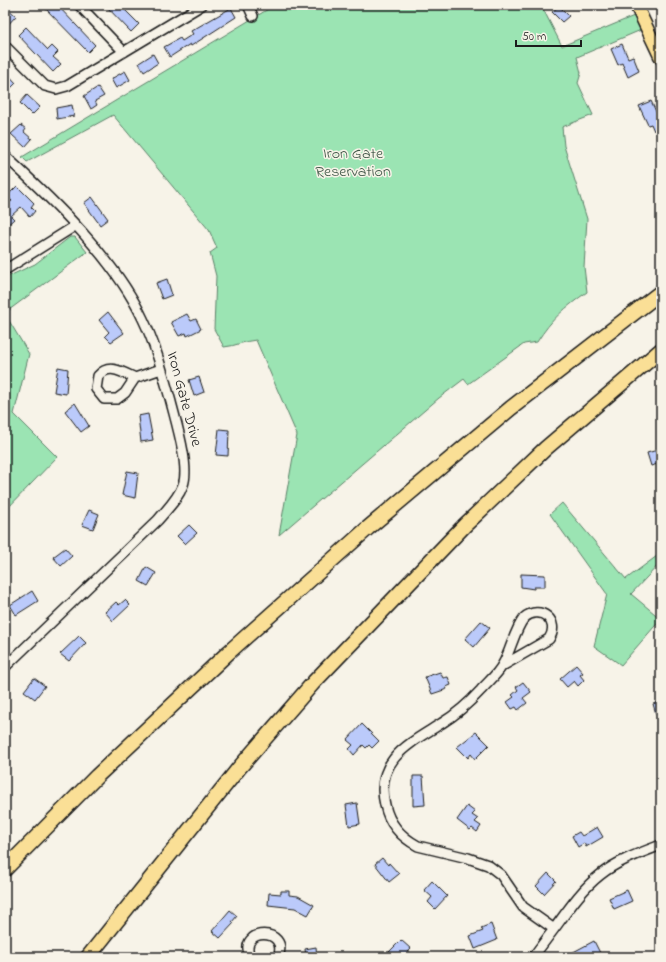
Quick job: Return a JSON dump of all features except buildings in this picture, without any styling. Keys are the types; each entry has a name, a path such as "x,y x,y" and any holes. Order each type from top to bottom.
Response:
{"highway":[{"path":"5,869 97,776 223,657 368,528 511,408 661,292"},
{"path":"88,957 239,768 314,682 471,520 546,448 661,350"}],"main road":[{"path":"636,5 661,55"}],"street":[{"path":"79,5 124,52"},
{"path":"248,5 253,16"},
{"path":"5,46 42,84 56,88 67,86 197,6"},
{"name":"Iron Gate Drive","path":"5,156 50,197 110,267 131,297 143,319 161,369 183,450 184,484 177,498 158,520 5,667"},
{"path":"5,270 75,226"},
{"path":"135,378 161,369"},
{"path":"502,666 524,618 530,613 537,612 547,616 553,625 549,639 502,666 466,705 442,723 411,742 396,755 384,781 384,801 390,819 395,828 409,841 427,849 468,858 488,865 501,875 523,907 554,929"},
{"path":"533,957 583,890 601,874 624,860 661,845"},
{"path":"250,957 248,951 250,942 254,936 264,934 273,937 277,942 279,948 278,957"}],"green space":[{"name":"Iron Gate Reservation","path":"275,5 541,5 562,46 634,16 641,30 577,57 581,73 578,83 593,115 562,127 564,146 587,219 584,267 587,292 559,314 548,326 537,342 524,344 468,384 464,379 439,398 279,535 297,435 256,340 224,347 214,329 216,276 210,253 217,248 209,230 113,115 27,162 22,157"},
{"path":"70,237 75,237 87,252 5,313 5,278 35,264"},
{"path":"5,314 29,354 14,414 57,457 5,511"},
{"path":"562,503 626,579 661,553 661,562 631,594 661,619 621,665 594,646 607,594 550,514"}]}
